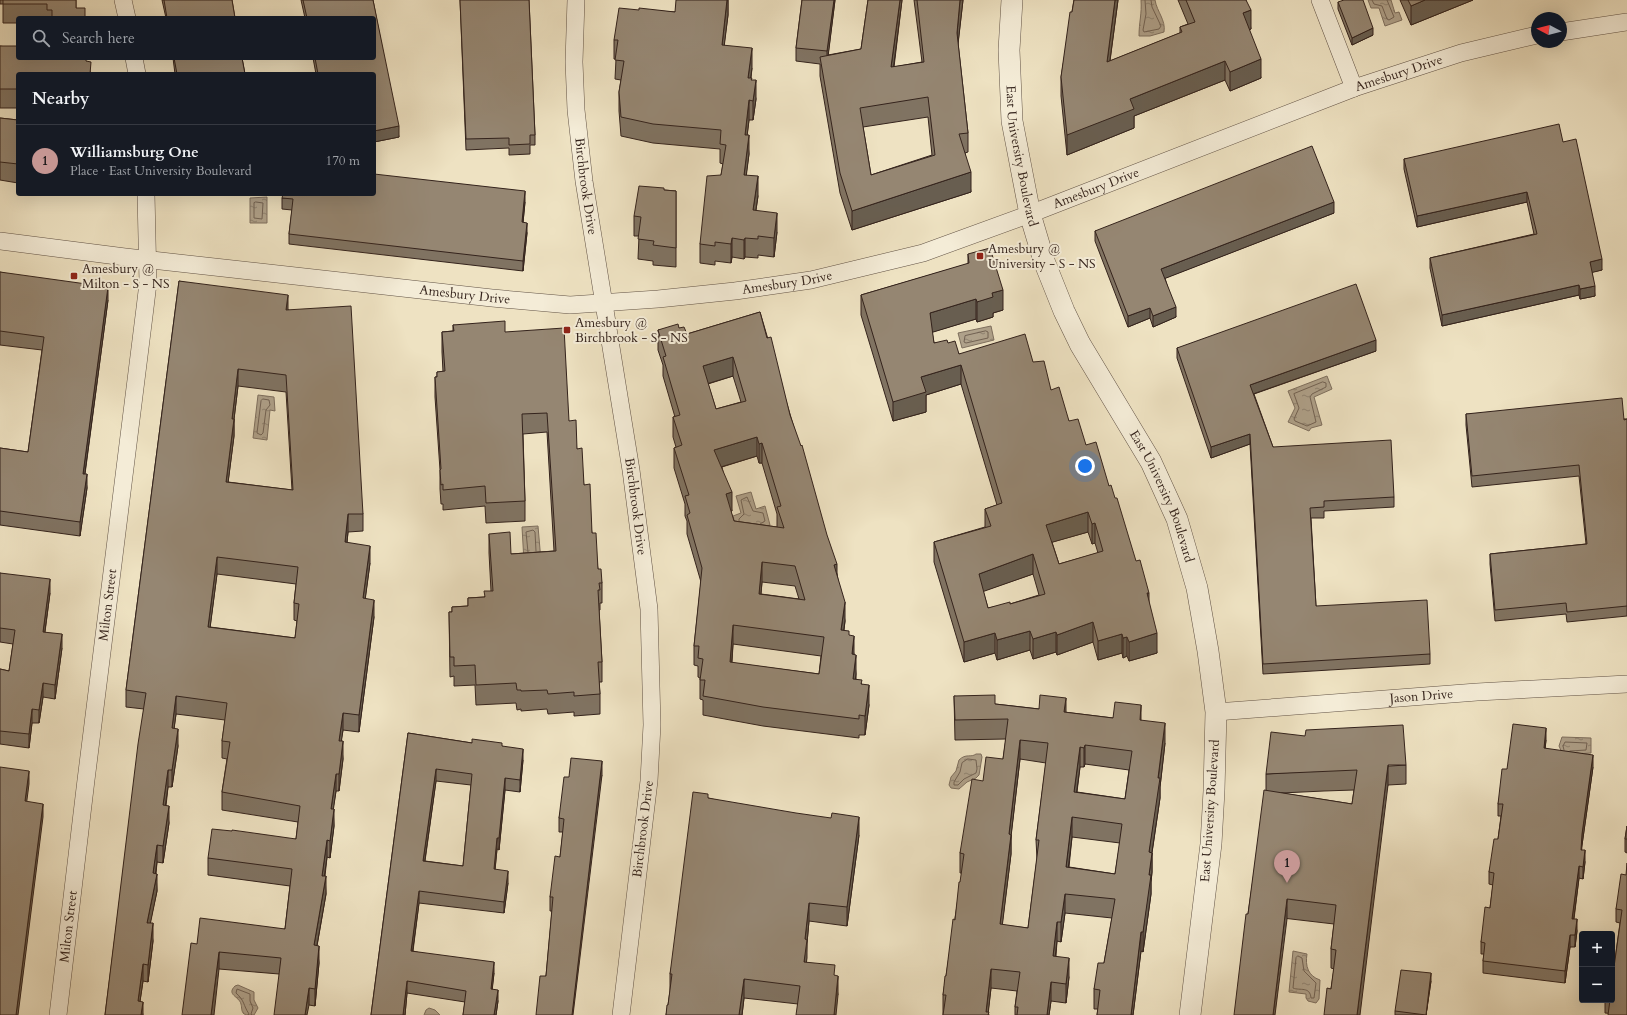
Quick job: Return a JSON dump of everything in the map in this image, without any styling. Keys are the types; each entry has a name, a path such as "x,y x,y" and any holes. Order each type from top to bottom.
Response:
{"street":[{"path":"123,0 127,16"},
{"name":"Birchbrook Drive","path":"576,0 574,62 576,110 584,181 631,470 643,552 649,609 652,680 652,725 649,780 621,1015"},
{"name":"East University Boulevard","path":"1012,0 1009,50 1012,121 1030,214 1044,261 1064,311 1080,344 1151,462 1177,519 1197,588 1216,712 1215,783 1211,844 1190,1015"},
{"path":"1320,0 1354,88"},
{"path":"1567,31 1627,22"},
{"name":"Amesbury Drive","path":"0,241 148,260 492,298 570,305 658,299 734,291 811,280 924,253 1030,214 1354,88 1461,53 1531,37"},
{"path":"134,60 137,72"},
{"name":"Milton Street","path":"58,1015 86,780 146,308 148,260 146,196"},
{"name":"Jason Drive","path":"1216,712 1477,692 1627,684"}],"water":[{"path":"1141,0 1155,0 1163,20 1164,32 1150,36 1139,36"},
{"path":"1368,0 1391,0 1395,13 1399,12 1402,20 1385,26 1379,8 1371,8"},
{"path":"267,197 267,223 250,223 250,198"},
{"path":"991,326 994,340 962,348 958,333"},
{"path":"1327,376 1332,389 1314,397 1322,425 1311,428 1309,431 1288,422 1295,408 1288,391"},
{"path":"258,395 274,397 275,411 270,410 267,440 253,438"},
{"path":"751,492 756,509 765,506 770,525 738,534 733,516 741,513 736,496"},
{"path":"538,526 541,561 524,562 522,527"},
{"path":"1562,737 1591,738 1591,753 1563,755 1559,746"},
{"path":"981,754 982,757 979,775 959,789 951,788 949,785 951,777 956,771 959,760 966,756"},
{"path":"1293,951 1307,954 1306,963 1308,970 1313,976 1320,980 1319,999 1316,1003 1308,1001 1306,994 1289,992"},
{"path":"238,985 254,992 254,1000 258,1008 254,1015 244,1014 240,1001 232,994 235,986"},
{"path":"429,1008 435,1010 440,1015 424,1015 426,1010"}],"building":[{"path":"3,0 76,0 76,8 85,8 85,16 52,16 52,10 47,10 47,4 3,4"},
{"path":"164,0 232,0 235,16 167,16"},
{"path":"303,0 373,0 399,126 376,131 376,72 318,72 315,60 376,60 376,16 307,16"},
{"path":"460,0 529,0 535,135 530,135 530,144 509,145 509,138 466,139"},
{"path":"676,0 727,0 722,45 752,48 748,78 752,78 751,80 756,80 753,101 749,100 745,135 749,135 744,175 758,176 753,210 777,213 774,238 758,236 758,239 745,238 744,240 732,238 731,244 715,242 715,246 700,244 707,176 721,175 726,145 720,144 721,130 653,124 621,117 619,92 624,61 615,60 618,40 614,40 619,8 639,10 639,8 675,12"},
{"path":"802,0 834,0 827,51 796,48"},
{"path":"868,0 900,0 891,67 924,62 917,0 960,0 957,33 968,133 959,134 971,172 852,211 840,173 820,57 861,49","holes":["928,97 935,155 871,175 860,108"]},
{"path":"1074,0 1115,0 1107,62 1182,32 1180,27 1195,22 1186,0 1246,0 1251,10 1243,13 1261,59 1230,72 1225,61 1130,99 1134,109 1067,135 1061,77 1070,12 1072,12"},
{"path":"1344,0 1363,0 1373,28 1352,38 1338,2"},
{"path":"1408,0 1425,0 1411,6"},
{"path":"0,46 16,46 16,60 86,60 91,62 90,72 16,72 16,89 0,89"},
{"path":"174,60 242,60 245,72 177,72"},
{"path":"0,118 16,120 16,164 0,162"},
{"path":"1559,124 1563,142 1576,139 1602,259 1590,262 1595,286 1580,289 1579,285 1442,315 1430,258 1537,234 1527,192 1417,216 1404,159"},
{"path":"1312,146 1334,202 1161,269 1176,307 1153,316 1150,308 1128,316 1095,231"},
{"path":"376,174 525,191 522,222 527,223 523,261 289,234 293,199 282,198 282,196 376,196"},
{"path":"639,186 664,188 664,190 676,191 676,248 653,245 654,241 638,239 641,217 634,216"},
{"path":"990,248 1003,290 992,293 993,297 977,302 976,299 930,313 934,343 947,340 948,343 955,341 959,354 1025,334 1033,362 1044,361 1051,390 1059,387 1069,421 1078,419 1086,445 1096,442 1109,486 1111,485 1115,498 1117,498 1136,561 1140,560 1149,593 1147,593 1157,633 1129,642 1127,637 1123,638 1122,634 1098,641 1093,622 1057,635 1056,632 1033,639 1030,631 997,640 995,633 964,642 934,542 991,526 985,509 1002,503 961,365 921,377 926,392 893,402 861,295 969,263 968,254","holes":["1088,512 1092,524 1095,523 1103,551 1059,564 1046,525","1033,554 1045,594 1010,604 1010,602 988,608 979,574"]},
{"path":"0,272 108,287 83,474 87,474 80,522 0,511 0,448 28,452 44,337 0,331"},
{"path":"179,281 288,295 286,310 351,306 363,514 348,514 345,542 370,546 363,598 374,600 359,715 343,713 339,741 343,741 339,774 336,774 331,809 334,809 330,841 327,840 322,876 326,876 314,945 319,946 315,989 309,988 305,1015 274,1015 281,958 219,952 211,1015 182,1015 191,943 197,944 200,918 285,929 292,869 208,858 212,829 232,830 296,839 300,806 222,792 230,742 222,741 227,703 176,696 172,728 178,729 172,770 168,770 163,805 169,806 163,846 157,845 153,873 157,874 147,923 153,923 148,965 143,964 138,1001 143,1002 141,1015 105,1015 138,744 146,693 126,690","holes":["238,369 286,375 293,490 226,482 234,419 232,419","217,557 298,567 294,603 299,604 295,638 208,627"]},
{"path":"1356,284 1376,340 1250,385 1273,447 1391,440 1394,497 1324,501 1324,507 1310,508 1316,606 1427,600 1430,654 1263,664 1250,434 1211,447 1177,348"},
{"path":"760,312 767,338 771,337 790,415 801,446 802,445 827,535 837,564 834,565 845,602 841,630 849,631 849,635 854,636 852,654 856,655 853,679 862,680 861,684 869,685 865,716 859,715 859,719 763,707 703,696 705,680 700,680 703,659 698,658 699,646 694,646 702,568 687,515 690,513 685,496 689,495 674,448 682,445 673,417 680,415 663,357 666,356 658,330 678,324 679,328 684,327 687,334","holes":["733,357 746,401 716,409 703,366","757,437 759,444 762,443 781,506 777,507 784,528 734,521 726,494 732,492 714,450","762,562 795,566 805,600 759,594","733,625 824,637 819,674 730,662"]},
{"path":"505,321 505,332 564,328 569,421 576,420 577,449 582,448 584,485 590,484 592,533 596,533 598,569 601,569 602,583 599,583 600,590 598,590 602,662 598,662 600,694 574,696 574,692 548,694 547,690 521,691 517,690 516,683 476,685 475,665 454,666 454,657 450,657 449,612 452,612 452,607 468,606 468,598 485,597 484,591 493,591 489,534 510,532 511,554 556,551 547,413 522,414 525,501 486,503 485,486 443,490 443,484 441,485 435,377 437,377 437,372 445,371 442,332 454,331 453,325"},
{"path":"1622,398 1624,420 1627,419 1627,606 1567,612 1566,603 1495,610 1490,554 1587,544 1579,465 1472,476 1466,414"},
{"path":"0,573 50,579 43,632 62,634 55,685 43,683 39,710 32,709 29,734 0,731 0,669 9,671 15,630 0,628"},
{"path":"995,695 995,704 1039,709 1040,695 1066,698 1064,712 1113,718 1115,702 1141,705 1140,720 1165,723 1158,778 1160,778 1149,852 1152,853 1149,875 1151,875 1143,932 1141,932 1131,1015 1097,1015 1100,990 1094,989 1098,963 1104,963 1115,899 1065,894 1061,922 1057,922 1053,956 1069,958 1066,984 1051,982 1047,1015 1017,1015 1018,1007 1015,1007 1020,972 991,969 986,1012 989,1012 988,1015 943,1015 946,995 943,995 945,976 953,919 955,920 964,854 960,853 972,779 983,781 986,757 1003,759 1008,719 955,720 954,696","holes":["1020,740 1048,743 1036,840 1039,840 1028,928 1000,924 1011,835 1009,834","1085,745 1132,751 1125,799 1074,792 1080,747 1084,748","1072,817 1122,824 1115,874 1066,867"]},
{"path":"1513,724 1546,728 1544,748 1593,755 1582,834 1581,850 1585,850 1583,867 1579,866 1572,919 1577,919 1575,935 1570,935 1565,971 1483,961 1485,943 1481,942 1485,907 1490,908 1494,873 1489,872 1494,839 1498,839 1503,804 1498,804 1502,769 1507,769"},
{"path":"1403,725 1406,765 1388,765 1357,1015 1324,1015 1327,988 1331,989 1336,950 1331,949 1336,905 1287,899 1273,1015 1234,1015 1246,914 1248,914 1264,790 1352,804 1357,770 1266,774 1271,732 1305,736 1306,730"},
{"path":"408,733 472,743 472,739 502,743 502,746 523,749 520,780 505,778 499,838 497,838 494,869 508,871 504,902 419,891 411,951 494,962 491,989 498,990 494,1015 463,1015 466,991 407,981 403,1015 371,1015","holes":["436,769 472,774 463,866 423,861"]},
{"path":"571,758 602,761 572,1015 536,1015 540,976 546,976 553,897 550,897 555,856 560,857 564,819 559,818 564,777 569,777"},
{"path":"0,767 29,771 25,801 43,804 16,1015 0,1015"},
{"path":"693,792 708,794 708,798 796,813 831,818 832,813 859,817 847,907 809,903 804,962 835,965 834,975 838,976 834,1015 796,1015 800,986 744,979 739,1015 666,1015"},
{"path":"1627,826 1627,839 1625,839"},
{"path":"1627,863 1627,1015 1608,1015 1610,1003 1615,1003 1615,960 1622,910 1616,909 1621,874 1626,875"},
{"path":"1401,970 1431,973 1426,1015 1395,1011"}],"place":[{"name":"Amesbury @ University - S - NS","path":"980,256"},
{"name":"Amesbury @ Milton - S - NS","path":"74,276"},
{"name":"Amesbury @ Birchbrook - S - NS","path":"567,330"},
{"name":"Williamsburg One","path":"1287,883"}]}
